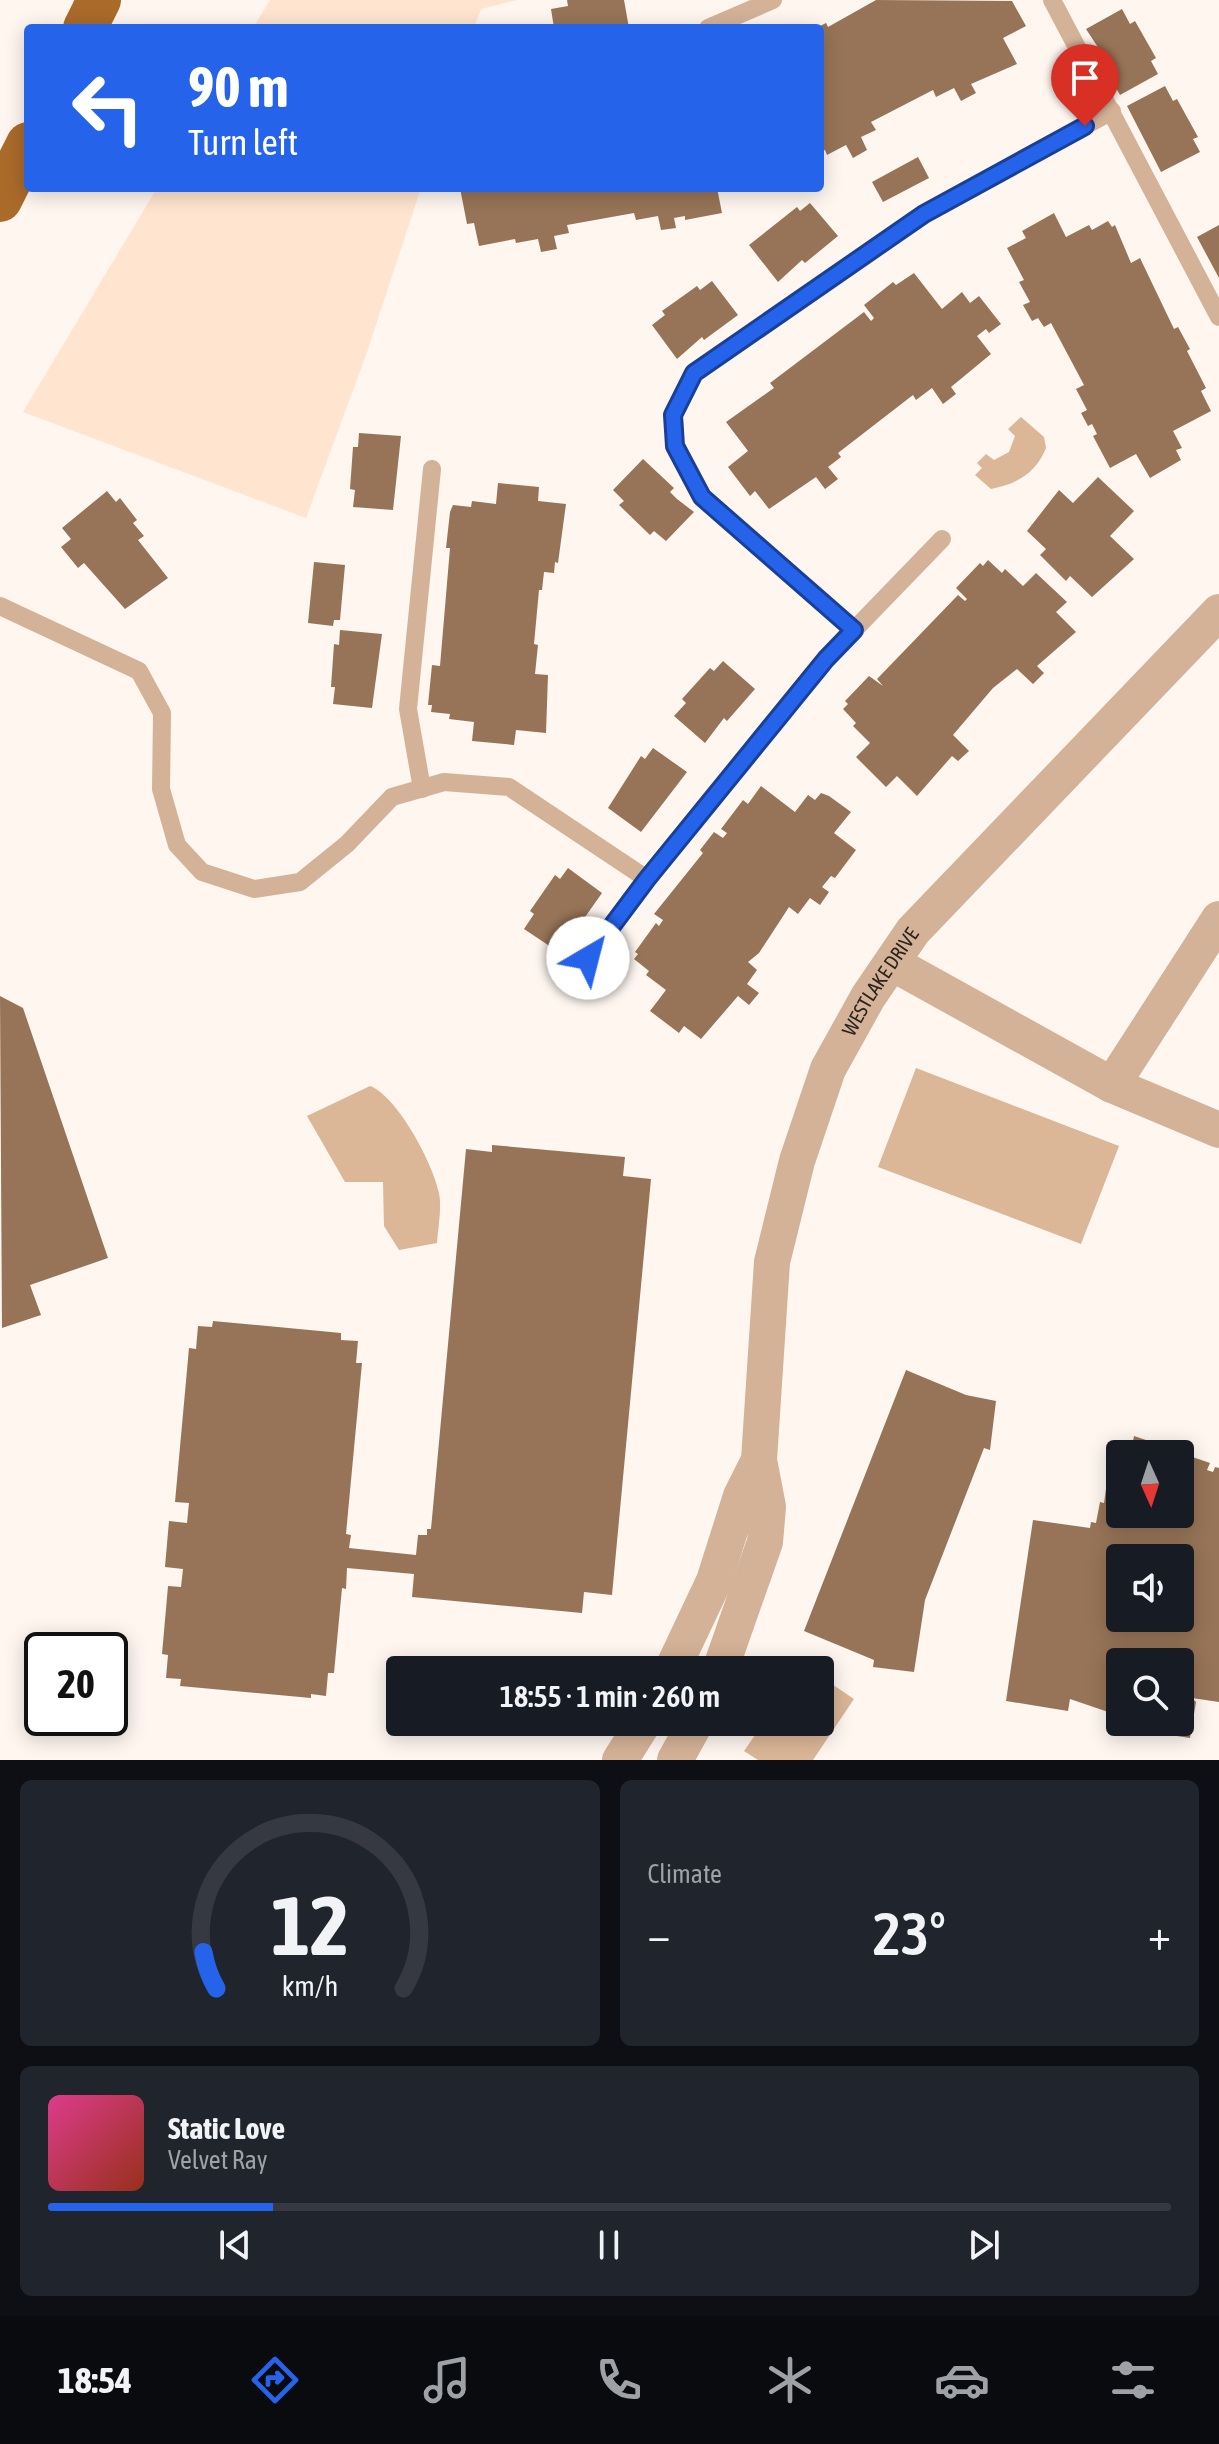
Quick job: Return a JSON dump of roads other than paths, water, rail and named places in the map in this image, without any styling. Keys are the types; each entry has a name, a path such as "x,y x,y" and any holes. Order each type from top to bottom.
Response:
{"highway":[{"path":"87,24 99,0"},
{"path":"0,200 24,152"}],"street":[{"name":"WESTLAKE DRIVE","path":"726,1656 765,1542 768,1507 759,1460 772,1262 797,1161 828,1069 913,931 1219,612"},
{"path":"1112,1085 1219,919"},
{"path":"892,963 1112,1085 1219,1130"},
{"name":"WESTLAKE DRIVE","path":"679,1656 714,1581 741,1496 759,1460"},
{"path":"620,1760 635,1736"},
{"path":"675,1760 688,1736"}],"lane":[{"path":"717,24 773,0"},
{"path":"1052,0 1219,317"},
{"path":"854,630 702,497 675,446 673,415 694,373 924,214 1112,111"},
{"path":"422,789 408,709 432,469"},
{"path":"588,958 647,879 826,659 942,539"},
{"path":"0,606 139,671 162,713 161,789 177,845 202,872 254,889 300,882 347,844 392,797 444,782 509,787 647,879"}]}
